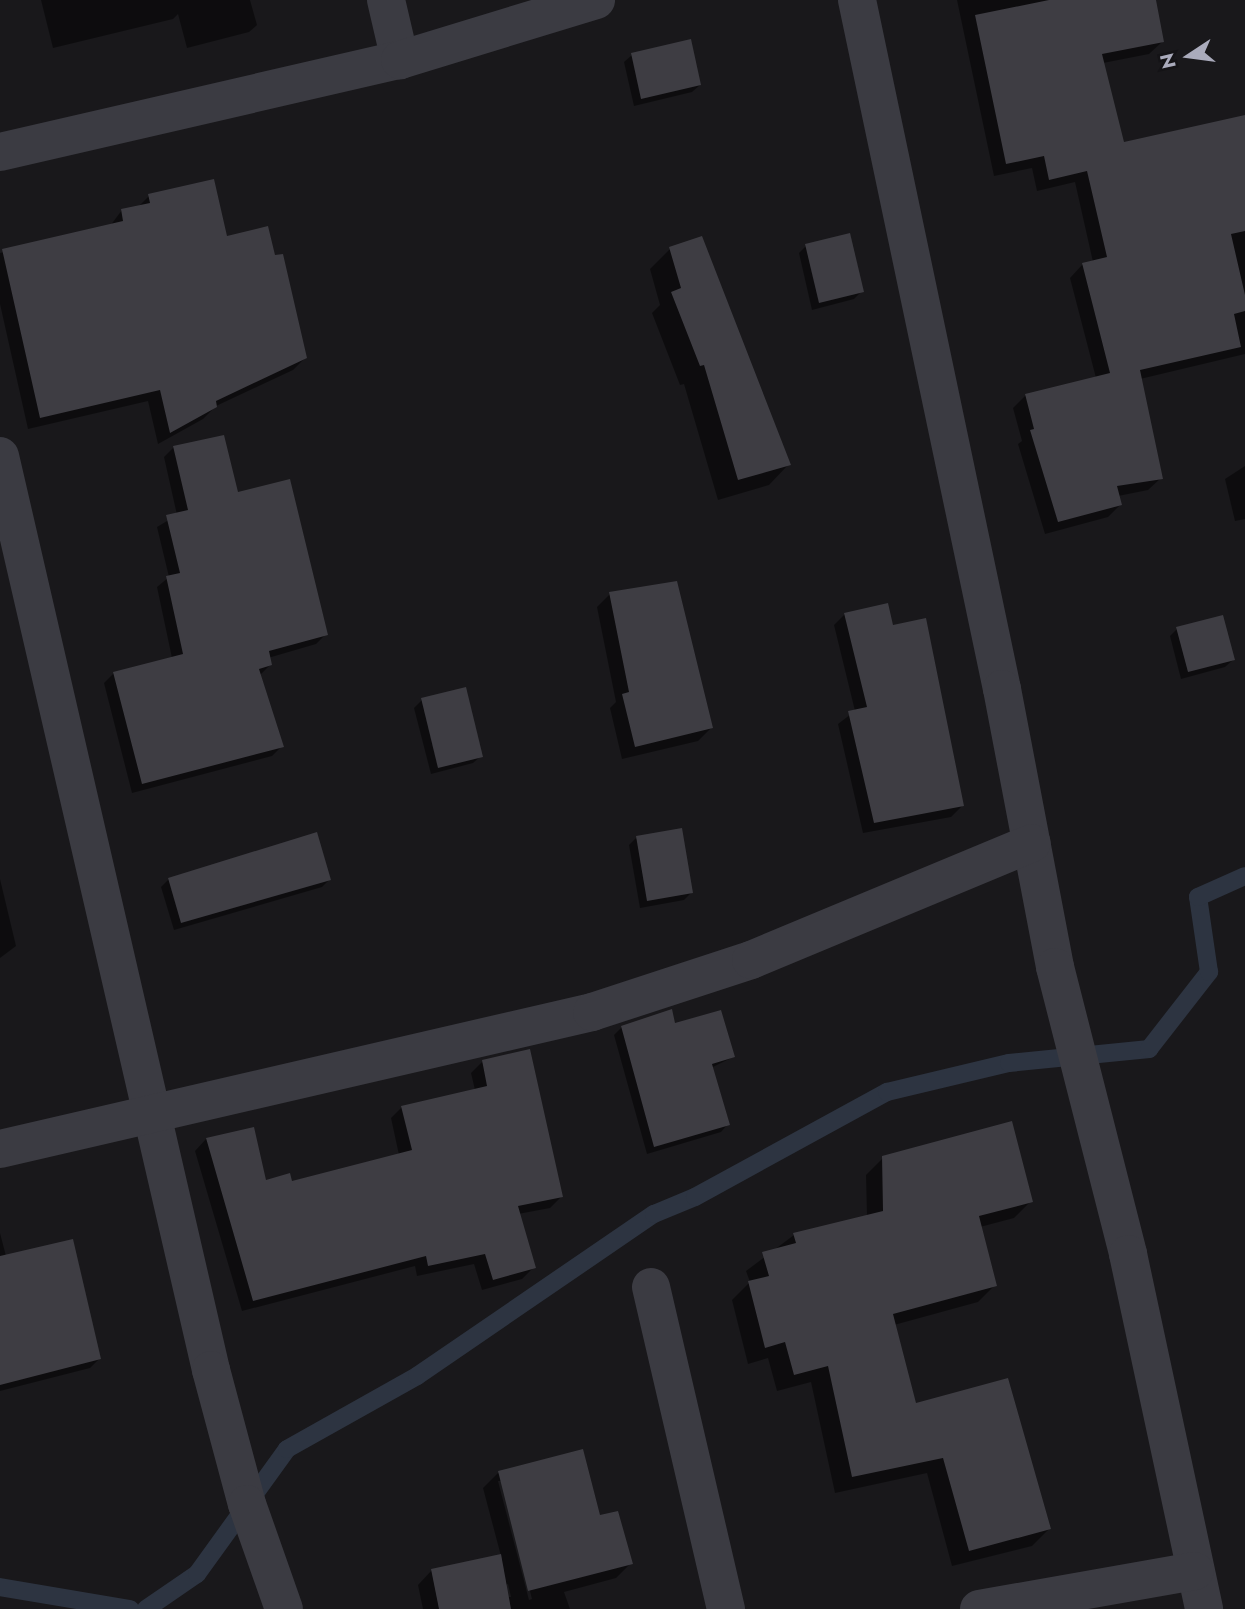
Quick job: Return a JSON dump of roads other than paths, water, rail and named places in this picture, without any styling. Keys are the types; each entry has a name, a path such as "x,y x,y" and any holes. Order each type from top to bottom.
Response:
{"street":[{"path":"386,0 400,60"},
{"path":"0,152 400,60 596,0"},
{"path":"857,0 1032,843 1055,967 1128,1254 1205,1609"},
{"path":"0,456 215,1384 247,1504 284,1609"},
{"path":"0,1149 592,1012 751,960 1032,843"},
{"path":"651,1287 726,1609"},
{"path":"979,1609 1195,1571"}],"waterway":[{"path":"146,1609 197,1574 287,1449 417,1376 654,1214 695,1197 887,1092 1009,1063 1149,1049 1209,972 1198,897 1245,876"},
{"path":"0,1587 130,1609"}]}
